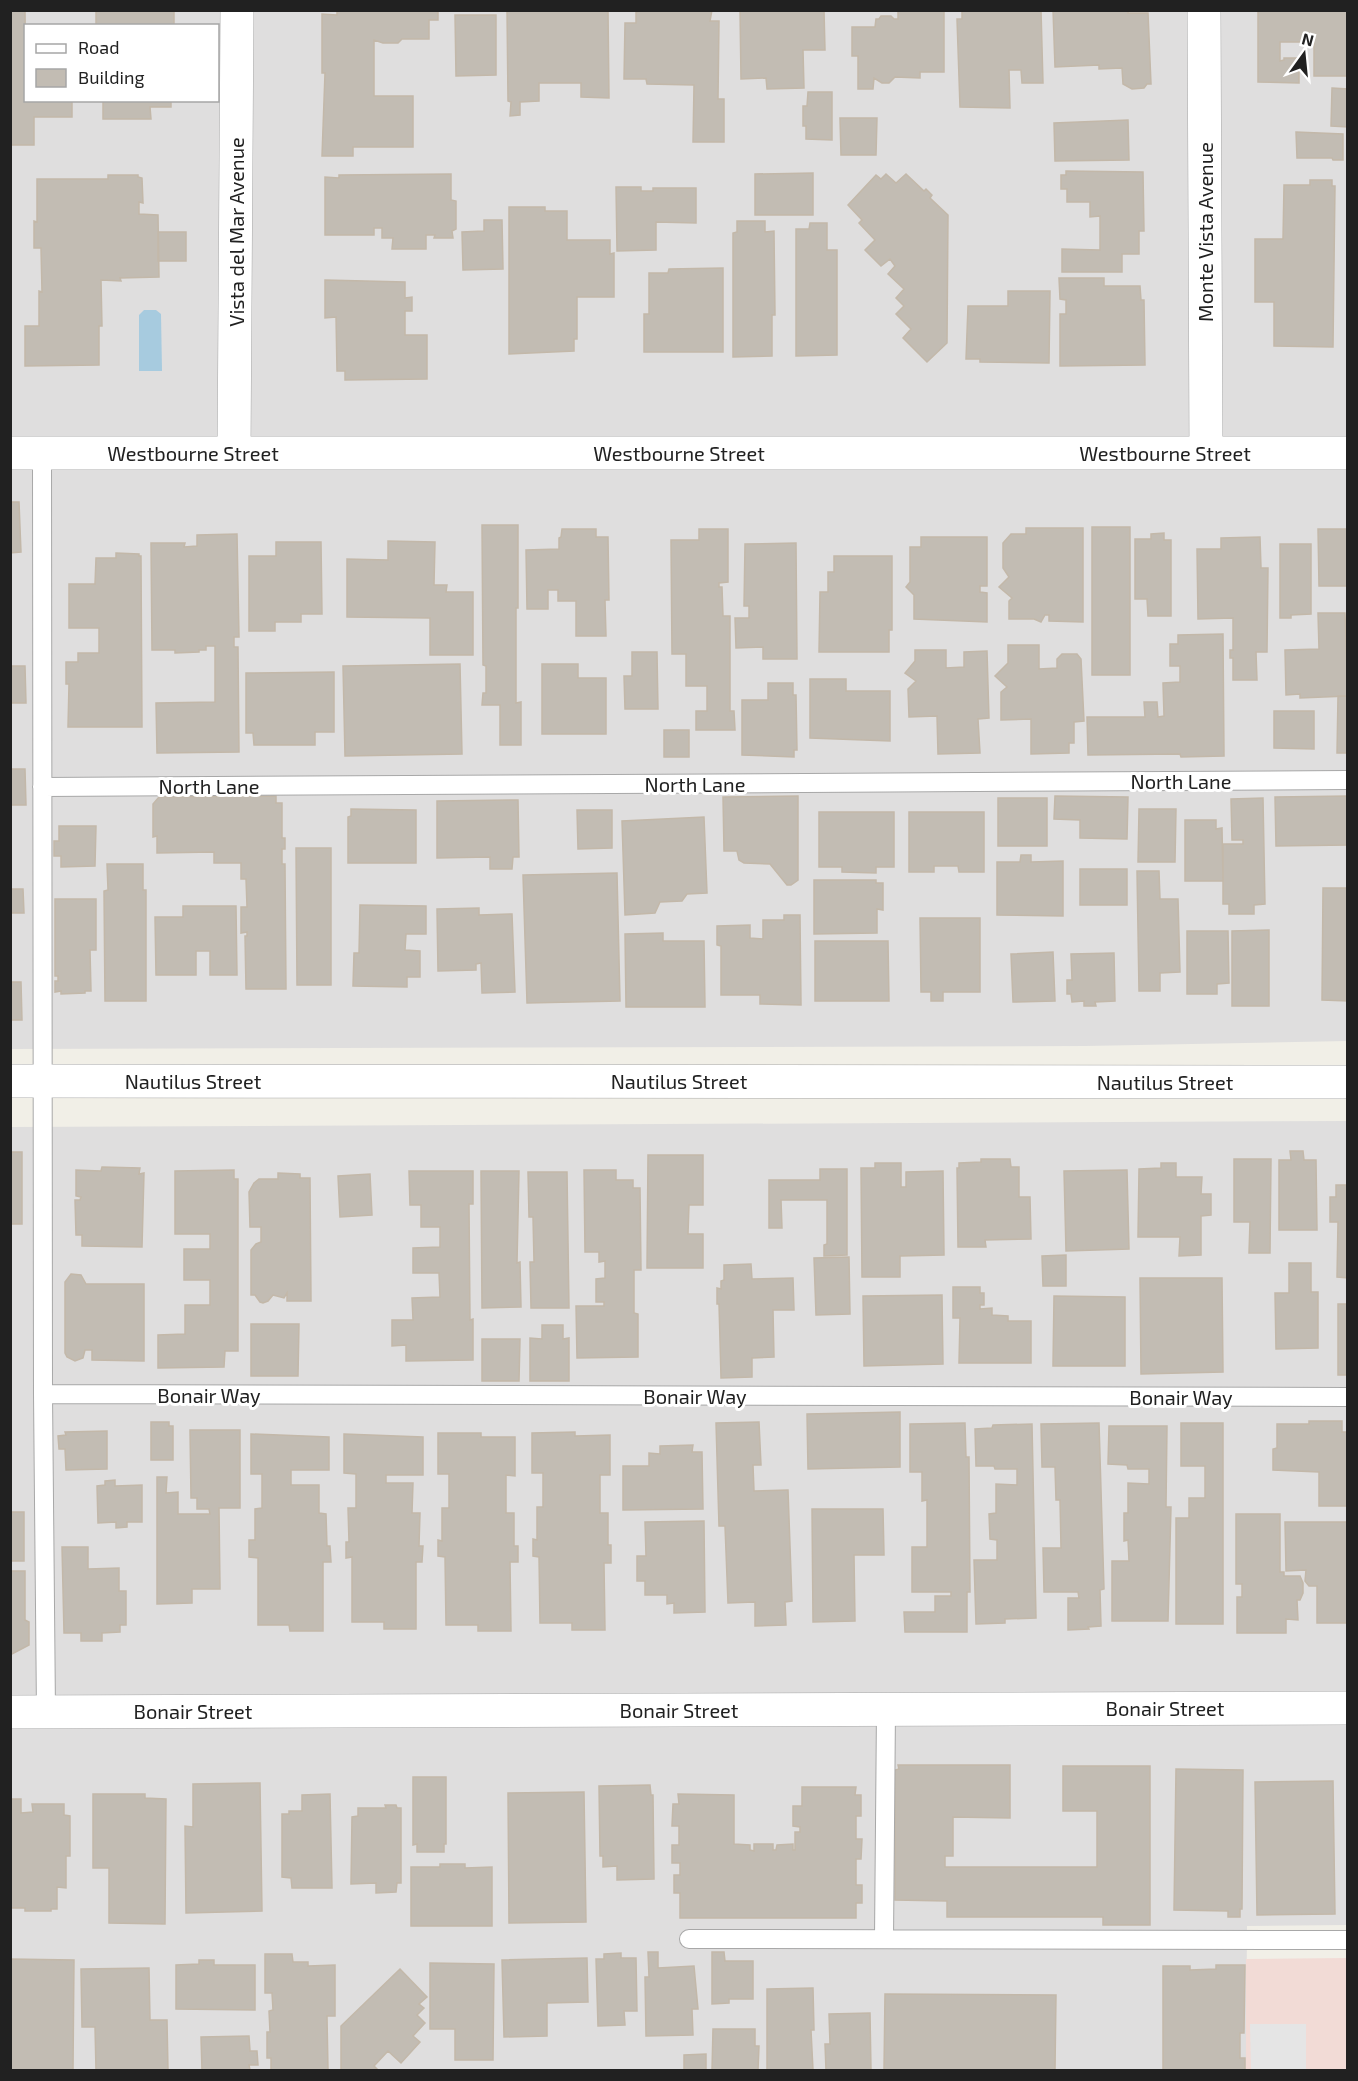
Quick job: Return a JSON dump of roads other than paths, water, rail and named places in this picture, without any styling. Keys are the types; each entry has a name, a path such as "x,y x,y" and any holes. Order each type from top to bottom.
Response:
{"street":[{"name":"Vista del Mar Avenue","path":"234,453 237,10"},
{"name":"Monte Vista Avenue","path":"1204,10 1206,453"},
{"name":"Westbourne Street","path":"26,453 1347,453"},
{"name":"Nautilus Street","path":"10,1081 1347,1082"},
{"name":"Bonair Street","path":"10,1712 1347,1708"}],"lane":[{"path":"26,453 42,787 46,1712"},
{"name":"North Lane","path":"42,787 1347,780"},
{"name":"Bonair Way","path":"43,1394 1347,1397"},
{"path":"884,1939 886,1709"},
{"path":"689,1939 1347,1940"}],"water":[{"path":"144,310 156,310 161,314 162,371 139,371 139,315"}]}
